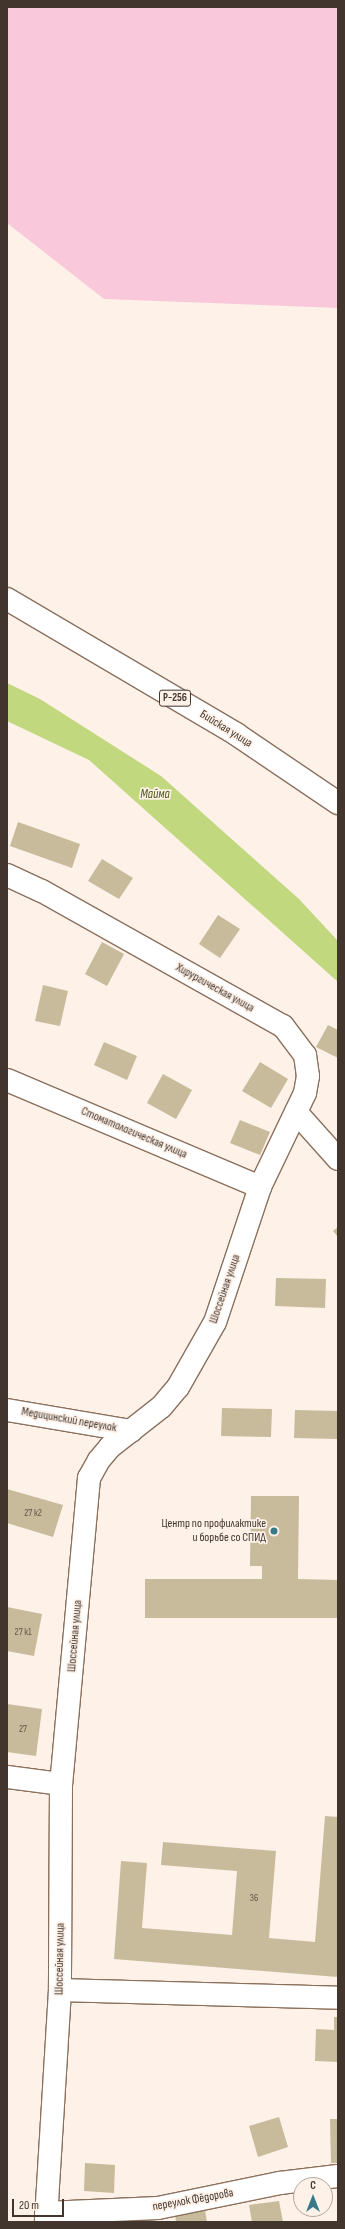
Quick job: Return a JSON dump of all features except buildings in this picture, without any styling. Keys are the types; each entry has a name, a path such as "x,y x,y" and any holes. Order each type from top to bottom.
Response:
{"street":[{"name":"Бийская улица","path":"7,599 236,734 338,803"},
{"name":"Хирургическая улица","path":"7,875 42,891 283,1026 305,1055 308,1076 305,1093 296,1112"},
{"name":"Стоматологическая улица","path":"7,1080 260,1187"},
{"path":"296,1112 338,1159"},
{"name":"Шоссейная улица","path":"46,2218 60,1990 61,1784 89,1478 99,1460 160,1407 178,1387 215,1322 260,1187 296,1112"},
{"name":"Медицинский переулок","path":"7,1410 131,1431"},
{"path":"7,1777 61,1784"},
{"path":"60,1990 338,1998"},
{"name":"переулок Фёдорова","path":"46,2218 158,2208 280,2183 338,2176"}],"shaded area":[{"path":"7,7 338,7 338,308 104,299 7,223"}],"water":[{"name":"Майма","path":"7,683 40,699 161,776 299,899 338,941 338,982 89,760 7,721"}],"place":[{"name":"Центр по профилактике и борьбе со СПИД","path":"274,1531"}]}
